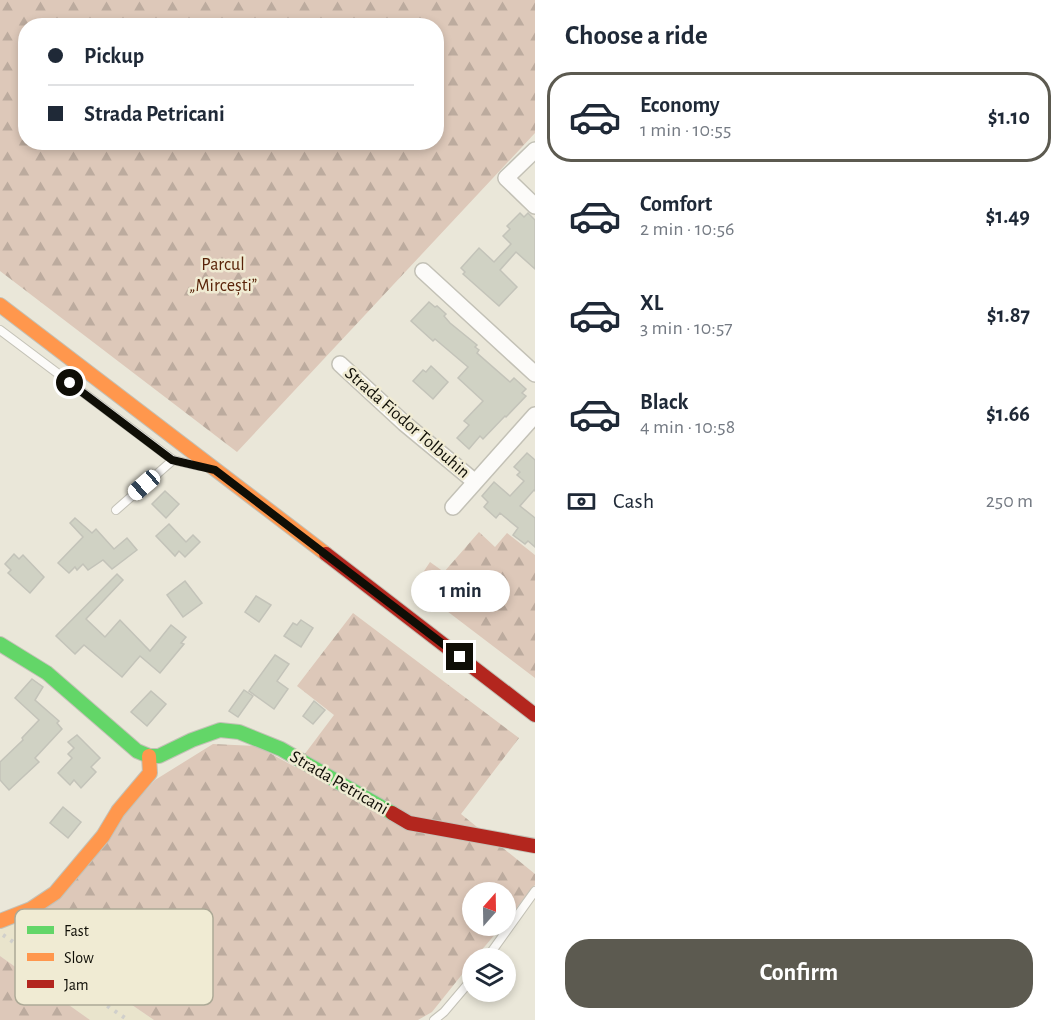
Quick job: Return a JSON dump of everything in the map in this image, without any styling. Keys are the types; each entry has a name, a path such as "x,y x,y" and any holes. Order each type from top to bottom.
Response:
{"street":[{"path":"535,150 506,178 535,206"},
{"path":"423,271 535,374"},
{"path":"3,311 535,715"},
{"name":"Strada Fiodor Tolbuhin","path":"340,364 404,423 474,481"},
{"name":"Strada Fiodor Tolbuhin","path":"453,507 535,415"},
{"path":"2,647 47,673 137,751 149,756 150,773 118,811 103,836 55,893 31,909"},
{"name":"Strada Petricani","path":"149,756 159,756 220,730 239,732 281,749 409,823 535,846"},
{"path":"0,921 15,915"}],"lane":[{"path":"0,330 172,460 215,470"},
{"path":"116,510 172,460"},
{"path":"495,948 535,891"},
{"path":"434,1020 462,991"}],"shaded area":[{"path":"0,915 15,925 15,967 0,956"},
{"path":"69,1005 132,1005 154,1020 90,1020"}],"green space":[{"name":"Parcul „Mircești”","path":"0,0 535,0 535,133 237,452 0,271"},
{"path":"479,532 495,547 507,533 535,555 535,678 414,586 430,562 444,572"},
{"path":"353,613 519,738 461,814 535,874 535,885 516,909 516,882 462,882 462,936 494,936 483,948 462,948 462,974 432,1012 418,1020 154,1020 132,1005 213,1005 213,909 39,909 155,780 213,744 257,746 295,767 334,715 297,686"},
{"path":"0,956 15,967 15,1005 69,1005 90,1020 0,1020"}],"building":[{"path":"520,213 524,217 528,213 535,220 535,269 516,252 500,270 517,287 499,306 463,274 465,272 461,268 479,248 494,262 511,244 503,236 510,229 507,226"},
{"path":"429,302 446,314 444,316 450,323 477,345 475,347 479,350 477,353 510,382 514,378 526,389 522,393 526,396 483,439 480,436 469,449 457,438 469,425 464,421 483,401 458,378 468,367 411,321"},
{"path":"431,366 448,382 433,399 413,381 423,370 426,372"},
{"path":"527,453 535,460 535,491 520,506 535,518 535,547 528,541 525,544 513,535 518,528 500,513 496,518 484,507 488,502 482,496 494,482 510,496 524,481 517,475 520,472 514,467"},
{"path":"165,491 179,504 166,518 152,504"},
{"path":"75,518 92,533 96,529 114,549 127,538 137,550 112,569 103,560 88,570 83,564 77,570 75,567 69,573 58,563 83,537 70,523"},
{"path":"169,524 186,542 193,535 200,542 185,557 179,551 175,556 156,536"},
{"path":"14,554 19,559 23,555 44,577 30,593 8,573 11,570 5,564"},
{"path":"117,574 123,580 86,619 105,637 120,620 150,651 171,625 186,637 181,643 184,644 160,673 140,656 122,677 84,645 75,654 56,636"},
{"path":"185,581 202,603 183,617 167,595"},
{"path":"256,596 271,605 259,622 245,612"},
{"path":"301,620 313,628 301,647 284,636 293,623 297,625"},
{"path":"275,655 289,664 277,681 288,689 274,709 249,691"},
{"path":"32,679 43,687 35,700 59,721 57,723 62,729 35,758 39,762 9,790 0,780 0,762 23,740 22,738 39,720 15,698"},
{"path":"244,690 253,696 238,717 229,711"},
{"path":"151,691 166,704 147,726 131,712"},
{"path":"314,701 325,710 313,724 303,716"},
{"path":"77,735 100,758 91,767 96,772 81,788 74,780 70,785 58,773 72,758 68,754 74,748 68,742"},
{"path":"63,807 81,822 68,838 50,823"}],"railway":[{"path":"3,935 15,943"},
{"path":"106,1005 128,1020"}],"traffic: fast":[{"path":"0,644 47,673 137,751 149,756 159,756 220,730 239,732 281,749 392,813"}],"traffic: slow":[{"path":"0,305 326,554"},
{"path":"31,909 55,893 103,836 118,811 150,773 149,756"},
{"path":"0,921 15,915"}],"traffic: jam":[{"path":"326,554 535,715"},
{"path":"392,813 409,823 535,846"}],"route":[{"path":"70,383 172,460 215,470 460,657"}]}
